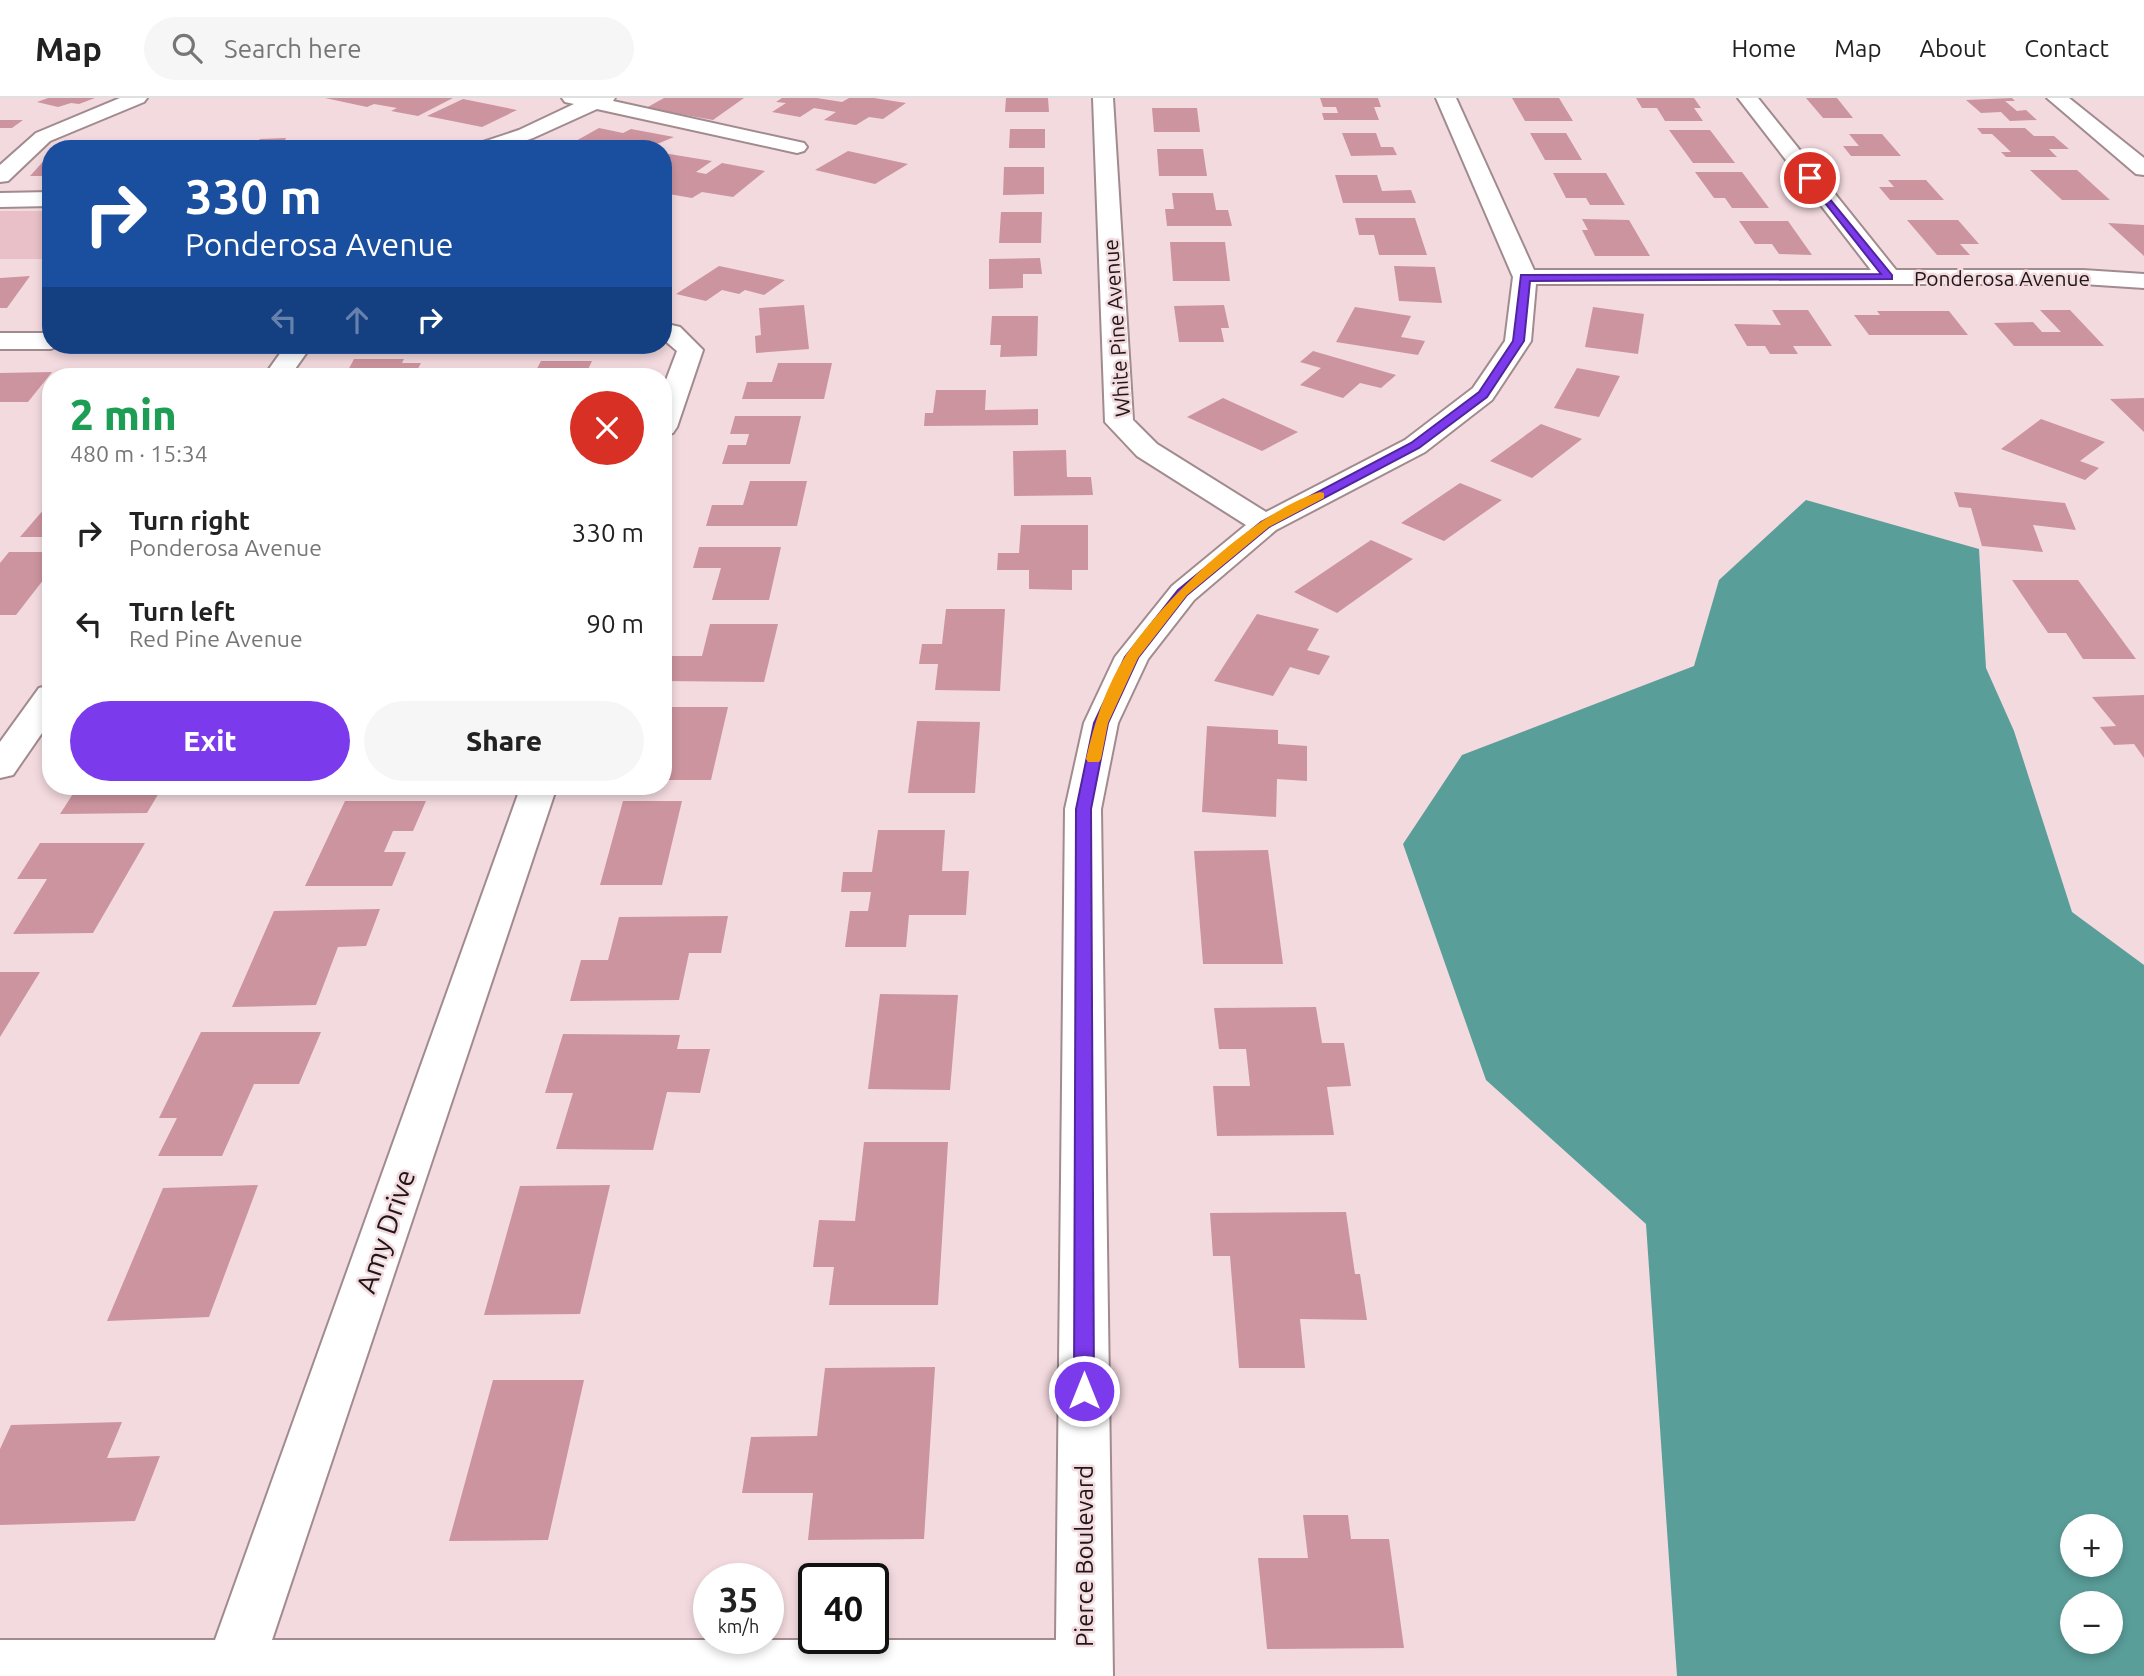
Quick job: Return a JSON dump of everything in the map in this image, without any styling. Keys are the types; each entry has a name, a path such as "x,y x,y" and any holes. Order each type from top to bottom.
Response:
{"street":[{"path":"0,176 43,137 137,98"},
{"path":"572,98 599,100 797,147"},
{"name":"White Pine Avenue","path":"1103,98 1119,422 1147,450 1265,524"},
{"path":"1446,98 1525,278"},
{"path":"1748,98 1889,277"},
{"path":"2057,98 2144,169"},
{"path":"508,140 599,100"},
{"path":"0,200 42,199"},
{"name":"Ponderosa Avenue","path":"1525,278 2083,277 2144,281"},
{"name":"Pierce Boulevard","path":"1084,1672 1083,809 1101,723 1132,657 1183,593 1265,524 1415,446 1483,394 1518,341 1525,278"},
{"path":"672,336 690,350 672,401"},
{"path":"0,341 42,337"},
{"path":"0,766 42,708"},
{"name":"Amy Drive","path":"232,1671 536,795"},
{"path":"0,1668 232,1671 1084,1672"}],"shaded area":[{"path":"0,211 42,211 42,259 0,259"}],"water":[{"path":"1806,500 1979,549 1986,668 2014,731 2072,912 2144,965 2144,1676 1677,1676 1646,1224 1486,1080 1403,844 1462,755 1694,666 1719,580"}],"building":[{"path":"48,98 95,98 58,107 37,102"},
{"path":"325,98 453,98 418,116 391,111 397,108 374,104 367,107"},
{"path":"664,98 744,98 713,120 646,108"},
{"path":"782,98 817,98 842,102 849,98 874,98 906,103 883,119 869,117 856,125 824,120 836,112 814,108 800,117 772,112 786,103 776,102"},
{"path":"1006,98 1048,98 1049,112 1005,112"},
{"path":"1320,98 1378,98 1381,107 1374,107 1379,120 1324,120 1322,113 1338,113 1336,107 1323,107"},
{"path":"1512,98 1559,98 1573,121 1525,121"},
{"path":"1636,98 1694,98 1701,108 1694,108 1703,121 1665,121 1657,108 1642,108"},
{"path":"1806,98 1837,98 1853,118 1823,118"},
{"path":"2012,98 2015,101 2005,101 2017,111 2026,110 2037,120 2010,121 2001,112 1981,113 1966,100"},
{"path":"463,99 517,110 482,127 427,116"},
{"path":"1152,108 1197,108 1200,132 1154,132"},
{"path":"0,120 23,120 12,128 0,128"},
{"path":"599,128 623,133 631,129 674,137 667,140 578,140"},
{"path":"1977,128 2025,128 2034,136 2054,136 2069,149 2049,149 2057,157 2006,157 2001,152 2011,152 1992,134 1982,134"},
{"path":"1010,129 1045,129 1045,148 1009,148"},
{"path":"1669,130 1710,130 1735,163 1693,163"},
{"path":"1342,133 1376,133 1381,147 1393,147 1397,155 1351,156"},
{"path":"1530,133 1566,133 1582,160 1545,160"},
{"path":"1849,134 1882,134 1901,156 1851,156 1843,146 1859,146"},
{"path":"286,138 285,140 260,139"},
{"path":"1157,149 1203,149 1207,176 1159,176"},
{"path":"848,151 908,164 875,184 815,170"},
{"path":"672,154 712,161 696,172 706,174 722,163 765,171 733,197 702,192 692,198 672,195"},
{"path":"42,163 42,176 30,176"},
{"path":"1004,167 1044,167 1044,194 1003,195"},
{"path":"2030,170 2077,170 2110,200 2062,200"},
{"path":"1695,172 1742,172 1769,208 1732,208 1725,198 1714,198"},
{"path":"1553,173 1606,173 1625,205 1590,205 1586,198 1566,198"},
{"path":"1335,175 1377,175 1382,191 1411,190 1416,203 1343,203"},
{"path":"1888,180 1926,180 1944,200 1890,200 1879,187 1894,187"},
{"path":"1172,193 1213,193 1216,210 1228,210 1232,226 1167,226 1165,209 1174,209"},
{"path":"1001,212 1042,212 1041,243 999,243"},
{"path":"1355,218 1415,218 1427,255 1379,255 1374,235 1359,235"},
{"path":"1582,219 1629,220 1650,256 1595,256 1582,230 1588,230"},
{"path":"1907,220 1958,220 1979,244 1960,244 1970,255 1937,255"},
{"path":"1739,221 1788,221 1812,255 1779,254 1772,244 1755,244"},
{"path":"2108,223 2144,225 2144,256"},
{"path":"1170,242 1225,242 1230,281 1173,281"},
{"path":"1040,258 1042,274 1023,274 1023,288 989,289 989,259"},
{"path":"719,266 785,280 764,295 745,290 739,294 722,290 706,301 676,294"},
{"path":"1394,266 1435,267 1442,303 1399,301"},
{"path":"30,276 7,308 0,308 0,278"},
{"path":"804,305 809,349 756,353 755,336 761,335 759,308"},
{"path":"1224,305 1229,328 1221,328 1224,342 1179,342 1174,306"},
{"path":"1355,307 1411,316 1401,337 1425,341 1418,355 1336,342"},
{"path":"1593,307 1644,314 1638,354 1585,347"},
{"path":"1772,310 1808,310 1832,346 1793,346 1798,354 1770,354 1765,346 1747,346 1734,324 1781,325"},
{"path":"2040,310 2070,310 2104,346 2014,346 1994,323 2033,322 2042,332 2061,332"},
{"path":"1877,311 1949,311 1968,335 1869,335 1854,315 1880,315"},
{"path":"992,316 1038,316 1037,356 1000,357 1001,345 990,345"},
{"path":"1313,351 1396,375 1381,388 1360,383 1343,398 1300,385 1321,368 1300,362"},
{"path":"354,359 404,359 402,363 421,363 418,368 349,368"},
{"path":"541,361 592,361 589,368 537,368"},
{"path":"778,363 832,363 824,399 742,399 747,382 772,382"},
{"path":"1577,368 1620,376 1599,417 1554,408"},
{"path":"42,372 42,384 28,402 0,402 0,373"},
{"path":"936,390 986,390 985,410 1038,409 1038,425 924,426 925,413 933,413"},
{"path":"1223,398 1298,432 1262,451 1187,417"},
{"path":"2144,398 2144,432 2110,399"},
{"path":"735,416 801,416 790,464 722,464 728,445 746,445 749,434 730,434"},
{"path":"2041,419 2105,442 2080,461 2099,468 2085,480 2001,449"},
{"path":"1541,424 1582,439 1532,478 1490,461"},
{"path":"1066,450 1067,477 1091,477 1093,495 1014,496 1013,451"},
{"path":"750,481 807,481 797,526 706,526 712,505 743,505"},
{"path":"1460,483 1502,500 1444,541 1401,523"},
{"path":"1954,492 2065,503 2076,530 2033,525 2043,552 1982,546 1971,508 1959,507"},
{"path":"42,511 42,537 20,537"},
{"path":"1021,525 1088,525 1088,570 1072,570 1072,590 1029,589 1029,570 997,570 998,553 1019,553"},
{"path":"1371,540 1413,559 1337,613 1294,592"},
{"path":"699,547 781,547 769,600 712,600 721,568 693,568"},
{"path":"9,552 42,552 42,582 16,615 0,615 0,563"},
{"path":"2012,580 2078,580 2136,659 2083,659 2066,633 2048,633"},
{"path":"946,609 1005,609 1000,691 935,690 938,664 919,664 922,644 942,644"},
{"path":"1257,614 1319,629 1307,650 1330,656 1319,675 1290,667 1273,696 1214,681"},
{"path":"710,624 778,624 764,682 672,681 672,656 702,656"},
{"path":"2144,695 2144,758 2134,744 2114,745 2100,727 2116,726 2092,697"},
{"path":"672,707 728,707 711,780 672,780"},
{"path":"917,721 980,722 975,793 908,793"},
{"path":"1207,726 1278,730 1278,744 1307,746 1307,781 1277,779 1276,817 1202,812"},
{"path":"72,795 158,795 147,813 60,814"},
{"path":"345,801 426,801 413,831 393,831 384,852 406,852 392,886 305,886"},
{"path":"623,801 682,801 662,885 600,885"},
{"path":"878,830 945,830 942,871 969,871 966,915 909,915 906,947 845,947 850,911 868,911 871,892 841,892 843,872 872,872"},
{"path":"40,843 145,843 93,933 13,934 47,879 17,879"},
{"path":"1268,850 1283,964 1203,964 1194,851"},
{"path":"380,909 366,946 338,947 316,1005 232,1007 274,911"},
{"path":"728,916 721,953 689,953 679,1000 570,1001 581,960 608,960 619,917"},
{"path":"0,972 40,972 0,1037"},
{"path":"880,994 958,995 950,1090 868,1089"},
{"path":"1316,1007 1322,1043 1344,1043 1351,1086 1327,1087 1334,1135 1217,1136 1213,1086 1250,1086 1246,1049 1219,1049 1214,1008"},
{"path":"201,1032 321,1032 299,1084 254,1084 222,1156 158,1156 177,1118 159,1118"},
{"path":"563,1034 680,1035 677,1049 710,1049 700,1093 667,1092 653,1150 556,1149 573,1093 545,1093"},
{"path":"864,1142 948,1142 938,1305 829,1305 834,1267 813,1267 819,1220 855,1221"},
{"path":"258,1185 209,1317 107,1321 163,1188"},
{"path":"610,1185 580,1314 484,1315 520,1186"},
{"path":"1346,1212 1355,1274 1360,1274 1367,1320 1300,1319 1305,1368 1239,1368 1230,1256 1213,1256 1210,1213"},
{"path":"935,1367 924,1539 808,1540 813,1493 742,1493 751,1437 817,1436 825,1368"},
{"path":"493,1380 584,1380 548,1540 449,1541"},
{"path":"122,1422 107,1458 160,1456 135,1521 0,1525 0,1449 11,1425"},
{"path":"1303,1515 1348,1515 1351,1539 1389,1539 1404,1648 1267,1649 1258,1558 1308,1558"}],"slow traffic":[{"path":"1094,759 1101,723 1132,657 1183,593 1265,524 1320,496"}],"route":[{"path":"1084,1391 1083,809 1101,723 1132,657 1183,593 1265,524 1415,446 1483,394 1518,341 1525,278 1889,277 1810,178"}]}
